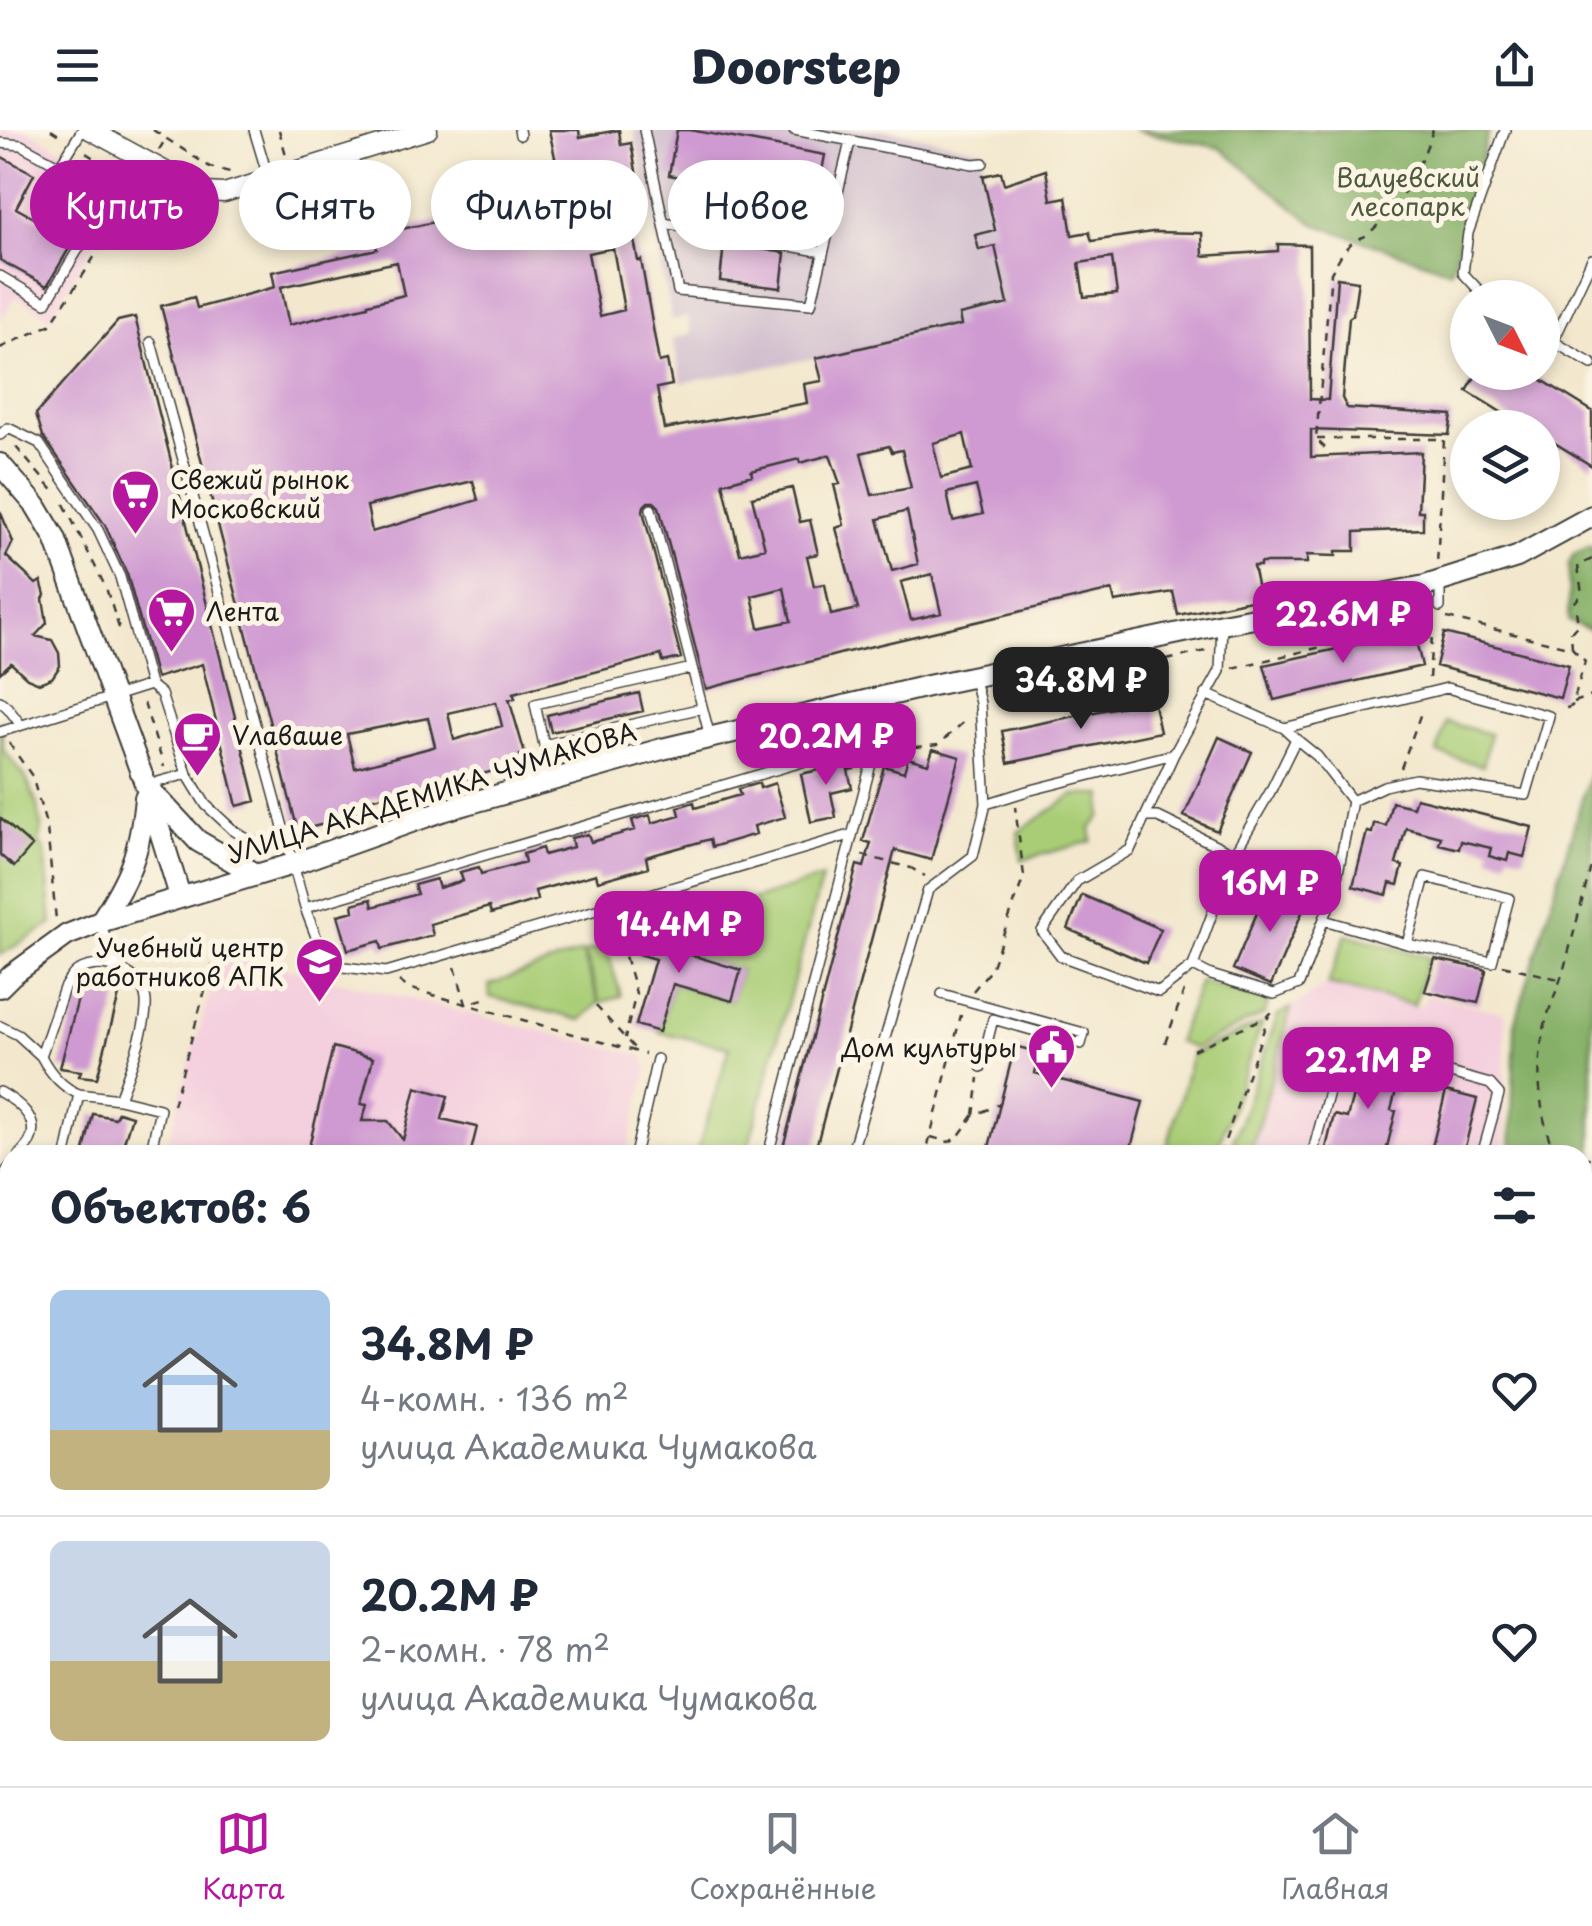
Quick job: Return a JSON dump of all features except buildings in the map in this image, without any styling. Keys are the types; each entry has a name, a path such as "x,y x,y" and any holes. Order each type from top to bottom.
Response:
{"street":[{"path":"90,130 166,181 204,192 239,189"},
{"path":"307,160 428,130"},
{"path":"0,464 36,506 55,538 146,786 180,896"},
{"name":"УЛИЦА АКАДЕМИКА ЧУМАКОВА","path":"0,987 68,935 100,922 294,864 442,811 710,737 973,676 1426,586 1517,557 1592,516"},
{"path":"146,786 198,840 255,874"},
{"path":"100,922 129,874 140,844 146,786"}],"lane":[{"path":"64,160 82,130"},
{"path":"254,130 263,160"},
{"path":"644,130 678,290 810,304 850,142"},
{"path":"794,130 982,164"},
{"path":"1469,280 1463,274 1468,233 1505,130"},
{"path":"0,143 21,145 49,160"},
{"path":"664,223 823,252"},
{"path":"0,276 46,302 77,250"},
{"path":"1560,327 1592,259"},
{"path":"151,342 305,908 327,965 386,972 850,835"},
{"path":"1560,346 1592,364"},
{"path":"0,435 8,428 39,443 98,530 120,577 150,685 161,694 187,774 206,805 233,830 258,843 286,836"},
{"path":"651,508 710,737"},
{"path":"1438,582 1440,607"},
{"path":"1222,624 1220,671 1174,754 1130,850 1077,880 1042,930 1061,956 1159,992 1194,966 1234,854 1296,739"},
{"path":"692,668 535,704 544,745 702,708"},
{"path":"854,1145 928,890 973,856 986,804 980,703 973,676"},
{"path":"0,731 150,685"},
{"path":"1284,728 1447,688 1549,716 1526,795 1416,779 1384,786 1352,801"},
{"path":"1194,966 1274,994 1299,984 1334,893 1352,801 1317,756 1284,728 1206,694"},
{"path":"771,1145 871,764 867,701"},
{"path":"0,702 20,724"},
{"path":"305,908 870,747"},
{"path":"986,804 1174,754"},
{"path":"146,786 187,774"},
{"path":"1145,817 1158,817 1234,854 1334,893"},
{"path":"1324,920 1407,944 1492,962 1509,898 1425,877 1407,944"},
{"path":"100,922 117,966"},
{"path":"41,1056 70,978 78,970 117,966 136,980 146,997 145,1017 119,1099"},
{"path":"942,994 1084,1033 1081,1044 993,1019 981,1067"},
{"path":"0,1026 41,1056 49,1071 72,1091 160,1109 152,1145"},
{"path":"1315,1145 1342,1043 1490,1084 1499,1094 1485,1145"},
{"path":"637,1145 655,1058"},
{"path":"0,1092 22,1106 33,1126 26,1145"},
{"path":"68,1145 80,1094"}],"path":[{"path":"51,130 97,160"},
{"path":"279,130 290,160"},
{"path":"1325,448 1316,438 1331,273 1352,242 1368,235 1394,205 1420,165 1432,130"},
{"path":"1316,438 1444,440 1438,582"},
{"path":"1572,648 1571,632 1578,625 1575,602 1582,594 1578,566 1592,558"},
{"path":"870,747 938,745 980,703 1206,650 1220,671 1445,617 1572,648 1585,662 1572,706 1549,716"},
{"path":"1572,702 1592,696"},
{"path":"0,731 32,776 47,828 57,927"},
{"path":"928,1145 965,1000 991,969 1024,876 1013,796"},
{"path":"846,851 910,868 937,883"},
{"path":"1551,1145 1541,1098 1539,1054 1592,863"},
{"path":"616,926 636,993 625,1038"},
{"path":"451,952 466,1004"},
{"path":"1492,962 1561,980"},
{"path":"170,1117 212,965"},
{"path":"1165,1042 1194,966"},
{"path":"386,972 408,988 655,1058"},
{"path":"1193,1050 1270,1015 1299,984"},
{"path":"466,1004 490,997"},
{"path":"596,1006 637,1052"},
{"path":"1224,1145 1270,1015"},
{"path":"974,1116 981,1067"},
{"path":"930,1136 949,1142 958,1137 974,1116 1000,1104"}],"shaded area":[{"path":"0,130 28,130 81,160 30,160 30,250 90,250 50,317 15,296 0,322"},
{"path":"634,130 889,130 982,149 983,176 995,230 975,236 979,250 995,246 1009,311 996,306 960,315 961,325 682,383 673,339 691,333 688,317 672,320 648,200 648,160 640,160"},
{"name":"Учебный центр работников АПК","path":"221,952 643,1056 648,1069 629,1145 167,1145"},
{"path":"1328,984 1421,1007 1427,995 1505,1013 1505,1145 1253,1145 1291,1008"}],"green space":[{"name":"Валуевский лесопарк","path":"1134,130 1489,130 1451,271 1314,224 1220,148"},
{"path":"1592,545 1592,631 1568,621 1569,563 1573,555"},
{"path":"0,720 4,751 26,778 36,802 52,924 0,955"},
{"path":"1446,722 1490,734 1483,766 1437,753"},
{"path":"1592,765 1592,1145 1511,1145 1515,1024"},
{"path":"1074,795 1103,795 1101,816 1091,828 1092,841 1022,860 1018,832"},
{"path":"822,878 749,1145 699,1145 730,1047 659,1032 673,984 731,1001 741,970 681,952 684,939 703,915"},
{"path":"1346,934 1428,957 1414,1005 1328,984"},
{"path":"606,946 621,996 600,1003 585,952"},
{"path":"582,952 599,1003 581,1020 490,997 489,985"},
{"path":"1200,981 1269,1002 1264,1014 1194,1048 1177,1042"},
{"path":"1291,1008 1253,1145 1232,1145 1278,1015"},
{"path":"1262,1023 1219,1145 1168,1145 1192,1054"}],"place":[{"name":"Свежий рынок Московский","path":"135,536"},
{"name":"Лента","path":"171,654"},
{"name":"Vлаваше","path":"197,778"},
{"name":"Учебный центр работников АПК","path":"319,1004"},
{"name":"Дом культуры","path":"1052,1090"}]}
